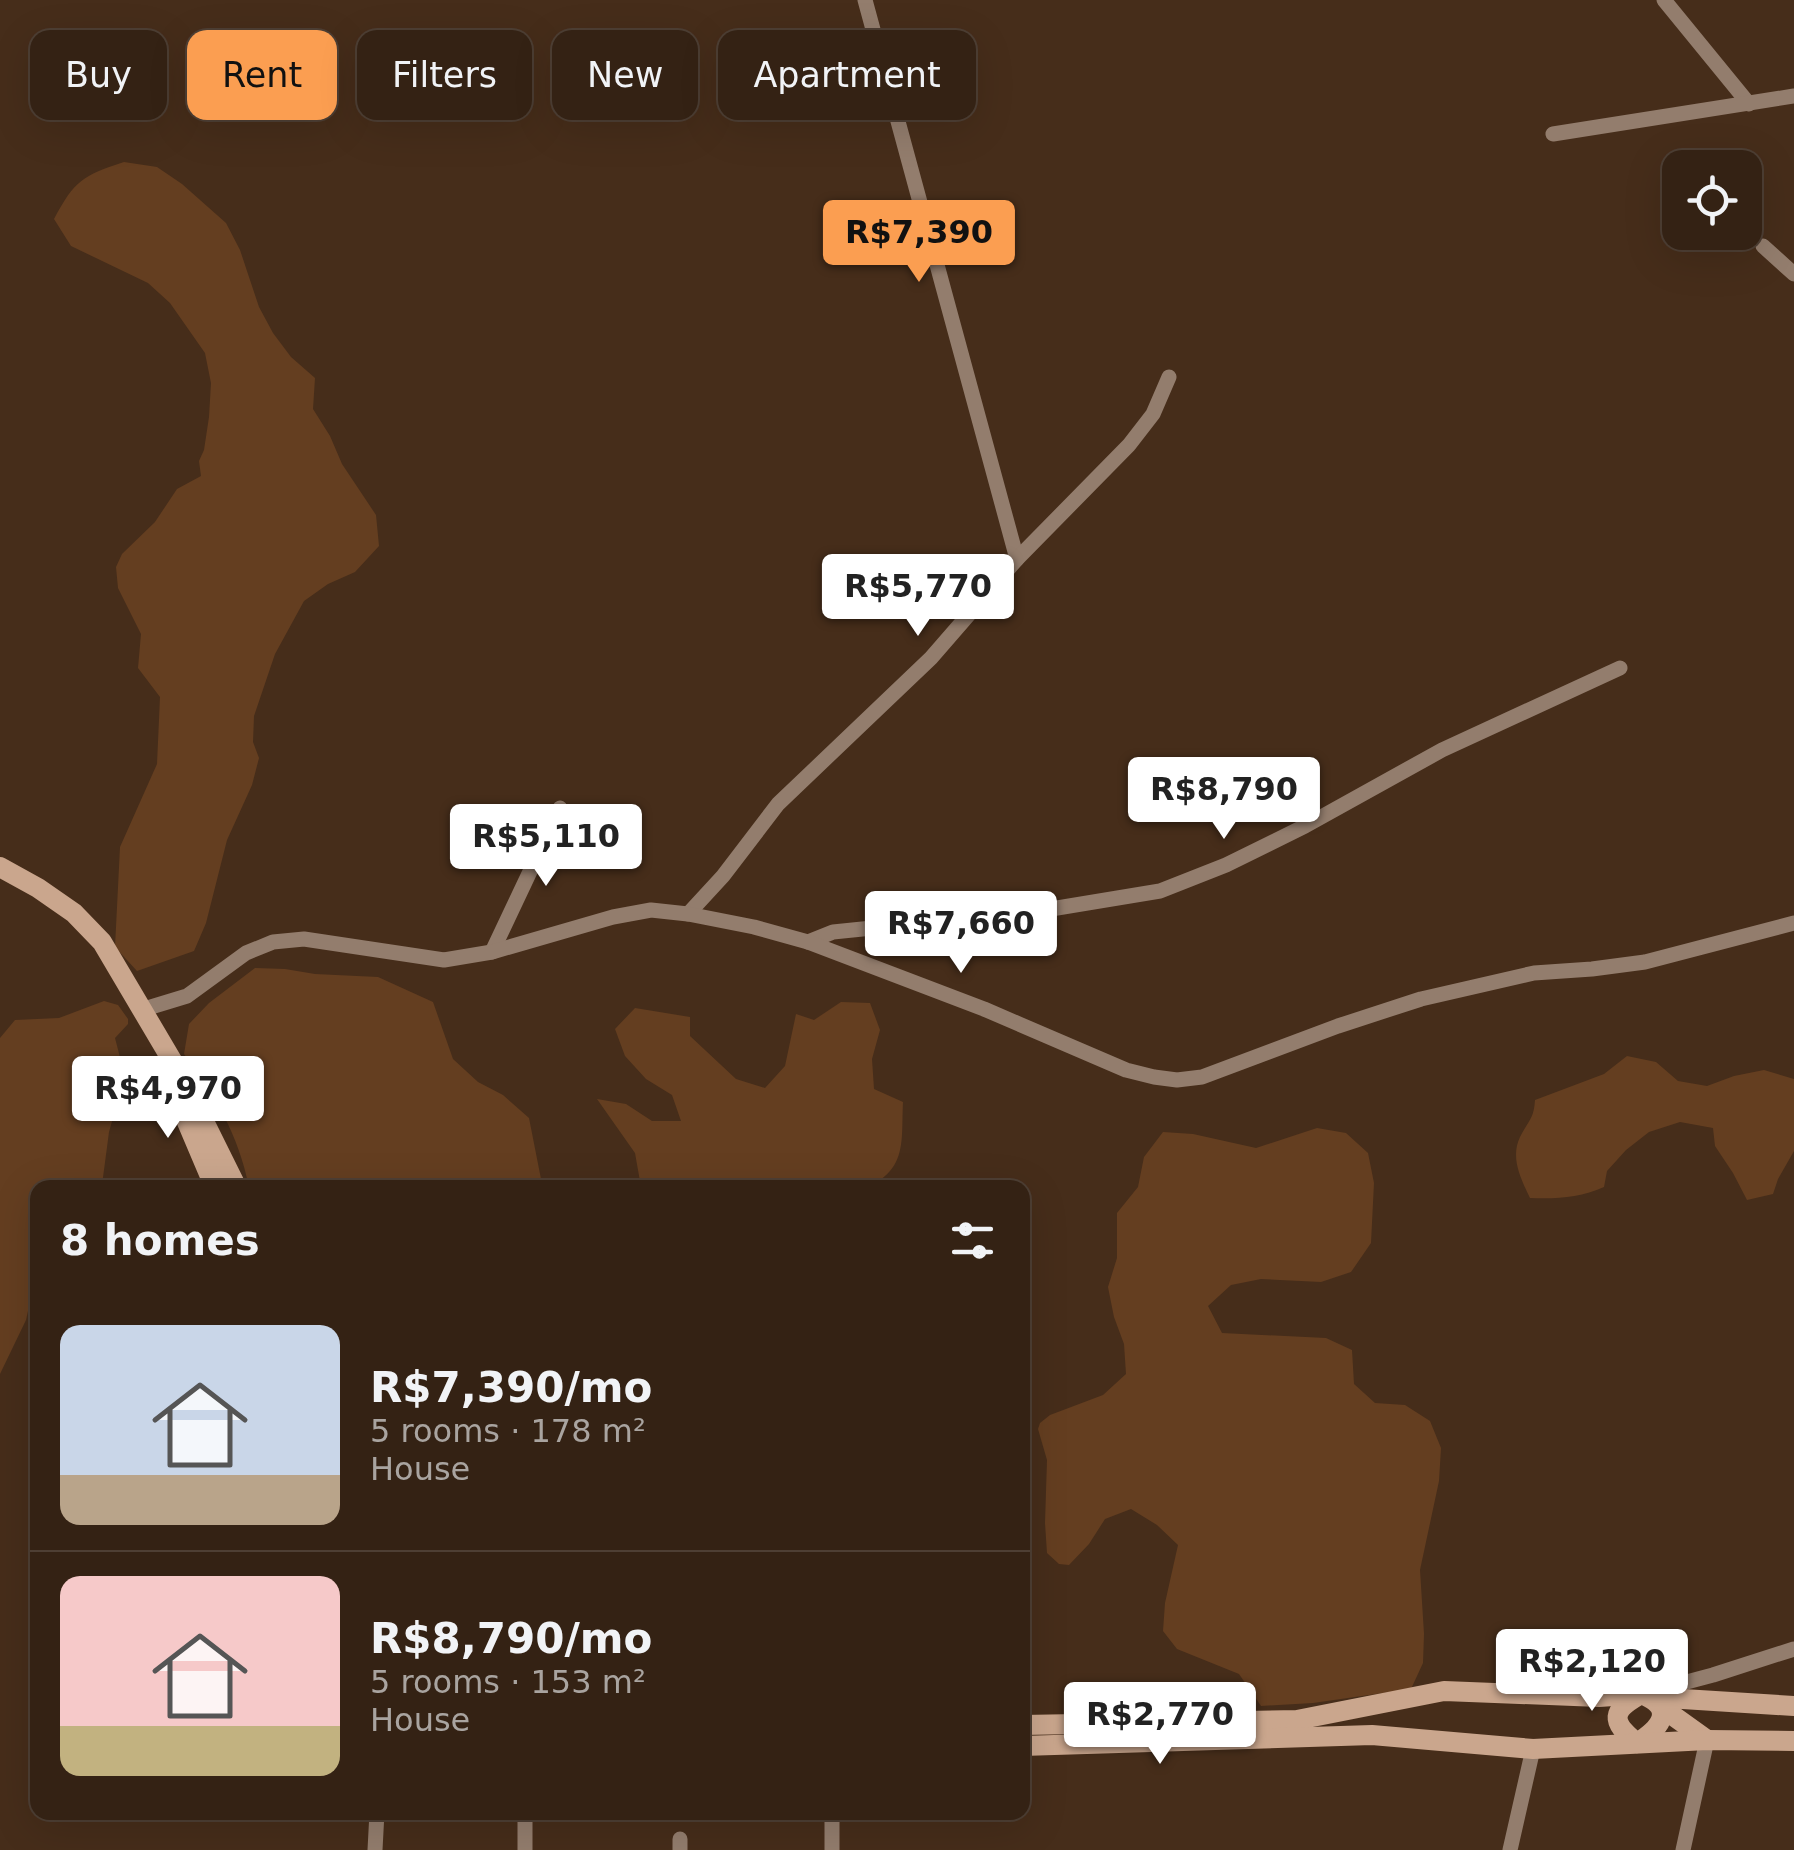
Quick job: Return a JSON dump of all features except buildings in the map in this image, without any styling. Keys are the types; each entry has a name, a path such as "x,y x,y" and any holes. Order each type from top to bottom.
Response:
{"street":[{"path":"865,0 1017,558"},
{"path":"1664,0 1749,104"},
{"path":"1553,134 1794,96"},
{"path":"1763,246 1794,274"},
{"path":"688,914 723,876 778,804 931,658 1017,558 1129,445 1152,414 1170,376"},
{"path":"808,942 833,932 1039,912 1160,891 1226,866 1442,750 1620,668"},
{"path":"492,952 560,808"},
{"path":"0,867 74,913 102,942 183,1078 234,1180"},
{"path":"142,1010 187,996 246,953 273,942 304,939 444,960 492,952 651,910 754,927 808,942 984,1009 1126,1070 1177,1080 1202,1077 1422,999 1534,973 1644,962 1794,923"},
{"path":"183,1078 187,1122 212,1180"},
{"path":"1030,1746 1296,1729 1444,1691 1599,1697 1641,1694 1713,1676 1794,1648"},
{"path":"1641,1694 1656,1700 1708,1740"},
{"path":"1637,1742 1623,1732 1617,1714 1621,1706 1641,1694 1794,1706"},
{"path":"1637,1742 1658,1726 1661,1706"},
{"path":"1030,1724 1296,1729 1532,1749 1708,1740 1794,1742"},
{"path":"1683,1850 1708,1740"},
{"path":"1510,1850 1532,1749"},
{"path":"376,1820 376,1850"},
{"path":"525,1820 525,1850"},
{"path":"832,1820 832,1850"}],"shaded area":[{"path":"124,162 157,167 226,223 273,333 291,357 315,378 313,409 342,464 376,515 379,546 355,572 304,601 275,654 254,716 253,742 259,758 252,785 227,840 206,923 194,951 137,971 115,947 120,847 157,764 160,697 138,668 141,634 118,588 116,567 122,554 155,522 177,489 201,476 199,461 204,450 211,383 205,353 170,303 148,283 71,246 54,219 81,181"},
{"path":"255,968 378,977 433,1002 453,1059 529,1118 542,1180 247,1180 224,1117 184,1054 189,1024 209,1003"},
{"path":"104,1001 118,1005 128,1019 115,1038 123,1069 122,1086 109,1132 103,1180 30,1180 30,1302 26,1320 0,1374 0,1038 15,1020 59,1018"},
{"path":"841,1002 870,1003 880,1030 872,1059 874,1089 903,1102 900,1152 889,1172 880,1180 640,1180 635,1153 597,1099 626,1104 652,1121 681,1121 672,1095 646,1079 625,1056 615,1029 635,1008 690,1017 690,1036 736,1079 765,1088 785,1066 796,1014 814,1020"},
{"path":"1627,1056 1656,1062 1678,1081 1707,1086 1764,1070 1794,1079 1794,1151 1773,1194 1747,1200 1715,1146 1713,1128 1680,1122 1649,1132 1626,1150 1607,1171 1604,1187 1568,1197 1530,1198 1516,1153 1535,1100 1604,1074"},
{"path":"1317,1128 1346,1133 1368,1153 1374,1183 1371,1243 1351,1272 1321,1282 1261,1279 1231,1285 1208,1306 1222,1333 1326,1338 1352,1350 1354,1384 1375,1403 1405,1405 1430,1421 1441,1448 1439,1481 1420,1570 1423,1663 1411,1689 1261,1706 1239,1674 1177,1649 1163,1631 1178,1545 1157,1525 1131,1509 1105,1519 1069,1565 1059,1564 1047,1553 1047,1460 1038,1429 1050,1415 1103,1395 1126,1374 1124,1344 1108,1287 1117,1258 1117,1213 1138,1187 1144,1157 1163,1132 1193,1134 1256,1148"}]}
